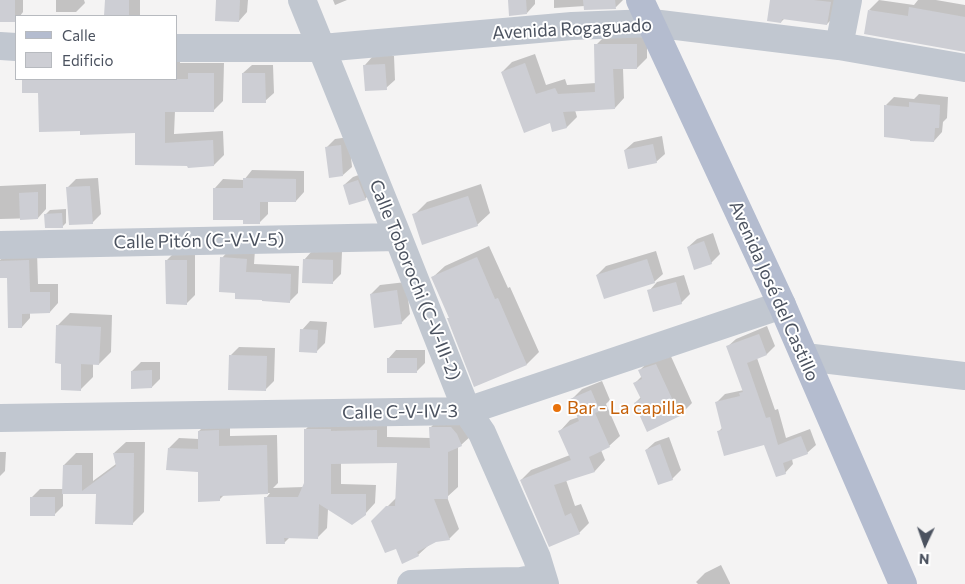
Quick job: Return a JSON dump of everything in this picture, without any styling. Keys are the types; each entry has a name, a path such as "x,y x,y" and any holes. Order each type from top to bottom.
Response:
{"main road":[{"name":"Avenida José del Castillo","path":"646,12 782,305 903,584"}],"street":[{"name":"Calle Toborochi (C-V-III-2)","path":"302,0 467,411 482,433 538,558 543,581"},
{"path":"839,46 848,0"},
{"name":"Avenida Rogaguado","path":"178,48 322,48 572,26 646,12 965,68"},
{"path":"0,46 15,47"},
{"name":"Calle Pitón (C-V-V-5)","path":"0,245 398,237"},
{"name":"Calle C-V-IV-3","path":"0,418 467,411 782,305"},
{"path":"805,357 965,376"},
{"path":"410,584 543,581"}],"building":[{"path":"0,0 15,0 15,22 0,22"},
{"path":"105,0 129,0 129,15 104,15"},
{"path":"216,0 240,0 239,22 215,21"},
{"path":"508,0 526,0 527,14 509,16"},
{"path":"583,0 615,0 616,9 584,10"},
{"path":"770,0 831,2 827,25 782,19 781,23 767,21"},
{"path":"909,7 965,17 965,52 864,34 868,10 908,16"},
{"path":"594,44 637,44 637,69 613,69 615,109 563,112 567,128 552,132 550,123 524,133 501,72 525,63 536,94 555,88 558,94 595,92"},
{"path":"385,64 387,90 365,91 363,65"},
{"path":"188,73 214,73 214,112 165,112 165,143 213,140 214,166 188,168 187,166 135,165 135,133 80,135 80,131 39,132 38,93 22,93 22,80 188,79"},
{"path":"242,73 265,73 266,103 242,103"},
{"path":"909,102 940,105 939,128 935,128 934,142 884,137 884,105 909,107"},
{"path":"653,144 657,163 628,169 624,150"},
{"path":"341,145 343,176 329,178 325,147"},
{"path":"243,178 296,179 296,202 260,202 260,224 243,224 243,220 213,220 213,188 243,188"},
{"path":"358,180 366,200 349,205 343,185"},
{"path":"90,186 93,224 69,225 66,187"},
{"path":"38,192 38,219 20,220 19,193"},
{"path":"468,196 478,226 422,245 412,214"},
{"path":"62,213 63,228 45,228 44,214"},
{"path":"704,241 712,264 694,270 687,247"},
{"path":"220,257 247,259 246,272 291,274 290,303 235,299 235,293 219,292"},
{"path":"477,257 495,299 498,298 527,365 474,387 447,318 449,318 431,277"},
{"path":"303,259 333,260 333,284 302,283"},
{"path":"647,259 655,283 604,299 596,275"},
{"path":"29,260 30,292 50,292 50,313 22,314 22,328 8,328 7,278 0,278 0,261"},
{"path":"165,260 187,260 187,305 166,304"},
{"path":"676,282 682,304 653,312 647,290"},
{"path":"397,290 402,324 374,328 370,294"},
{"path":"56,325 101,327 99,365 81,364 81,391 61,390 61,364 55,363"},
{"path":"300,329 318,330 317,353 299,352"},
{"path":"759,334 767,355 747,363 766,418 770,417 778,445 801,436 808,454 783,463 786,474 776,477 764,445 724,456 717,431 722,430 715,402 740,396 739,393 743,392 726,346"},
{"path":"229,355 267,356 266,391 228,390"},
{"path":"387,358 417,358 417,373 387,373"},
{"path":"656,364 680,416 647,432 634,403 641,399 633,383 642,379 638,370"},
{"path":"152,370 152,388 131,389 131,371"},
{"path":"591,390 600,411 595,413 610,447 589,457 595,472 554,485 565,516 571,513 580,534 549,547 520,480 571,460 558,431 579,421 570,399"},
{"path":"429,427 451,427 457,434 462,446 448,452 448,499 434,499 450,540 436,542 417,552 419,556 402,564 396,549 385,553 371,521 386,506 395,506 397,463 331,464 331,494 366,494 366,515 352,525 319,504 318,539 284,538 285,544 266,544 264,497 298,497 304,483 304,429 331,429 331,431 377,430 377,447 430,448"},
{"path":"219,430 219,446 267,445 268,494 220,496 220,501 198,502 198,472 166,470 168,448 198,449 198,431"},
{"path":"660,444 673,480 658,485 645,450"},
{"path":"113,453 134,453 133,525 95,524 96,494 62,494 63,465 82,465 82,491 116,466"},
{"path":"30,497 55,497 55,516 30,516"}],"place":[{"name":"Bar - La capilla","path":"557,408"}]}
